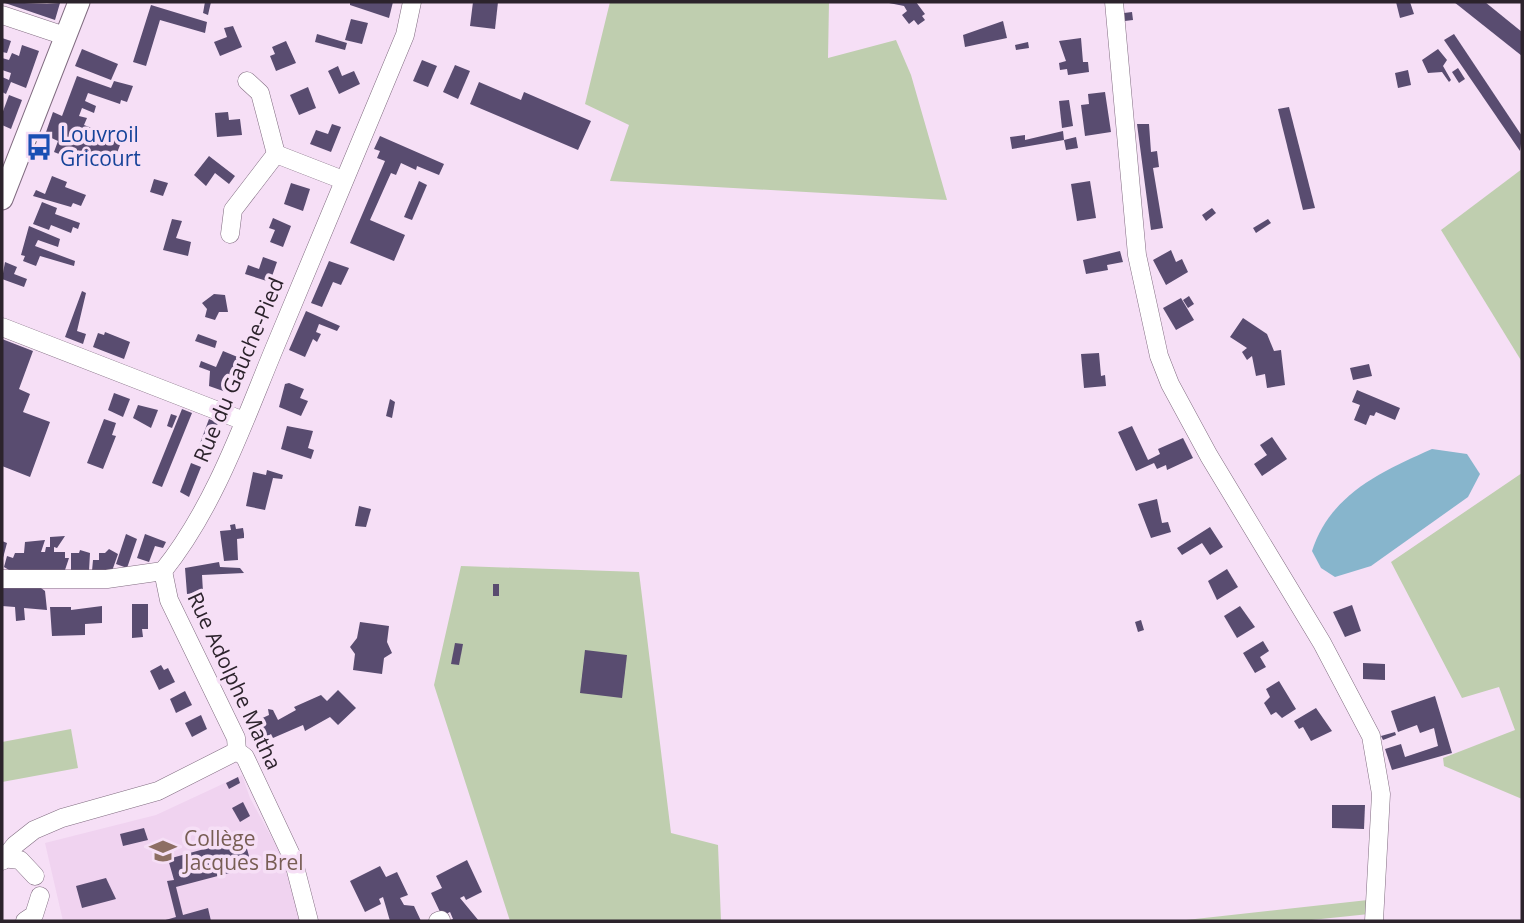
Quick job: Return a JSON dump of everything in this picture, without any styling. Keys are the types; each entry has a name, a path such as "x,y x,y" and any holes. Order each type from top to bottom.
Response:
{"main road":[{"path":"2,199 79,2"}],"street":[{"name":"Rue du Gauche-Pied","path":"163,571 176,556 200,514 244,421 405,35 412,2"},
{"path":"1114,2 1138,255 1159,356 1170,384 1202,444 1322,643 1371,736 1381,794 1374,921"},
{"path":"2,15 65,36"},
{"path":"247,81 260,93 275,154"},
{"path":"275,154 343,180"},
{"path":"230,234 233,210 275,154"},
{"path":"2,327 244,421"},
{"path":"2,579 107,579 163,571"},
{"name":"Rue Adolphe Matha","path":"163,571 169,600 236,738 237,751 245,757 293,859 309,921"},
{"path":"3,859 34,830 62,818 158,791 237,751"},
{"path":"3,859 20,860 35,876"},
{"path":"25,921 34,915 40,896"}],"shaded area":[{"name":"Collège Jacques Brel","path":"242,775 250,798 284,860 302,921 63,921 45,843 156,815"}],"green space":[{"path":"610,2 829,2 828,58 896,40 911,75 947,200 610,181 629,125 585,104"},
{"path":"1522,169 1522,362 1441,230"},
{"path":"1522,473 1522,799 1444,766 1443,758 1515,730 1499,687 1462,698 1391,562"},
{"path":"461,566 639,572 671,833 718,845 721,921 510,921 434,685"},
{"path":"71,729 78,768 2,782 2,742"},
{"path":"1368,900 1369,914 1302,921 1177,921"}],"water":[{"path":"1432,449 1467,454 1480,474 1468,497 1371,566 1335,577 1321,568 1312,551 1320,531 1344,500 1376,477"}],"building":[{"path":"2,2 47,4 60,3 55,20"},
{"path":"205,2 211,2 208,15 203,13"},
{"path":"350,2 393,2 389,18 350,5"},
{"path":"473,2 498,2 495,29 470,26"},
{"path":"884,2 916,2 925,14 922,16 925,20 918,25 914,20 909,24 902,15 907,11 904,6"},
{"path":"1396,2 1410,2 1414,14 1400,18"},
{"path":"1454,2 1485,2 1522,32 1522,56"},
{"path":"151,5 207,22 205,33 160,20 146,66 133,62"},
{"path":"1132,12 1133,20 1125,21 1124,13"},
{"path":"351,19 368,23 362,44 345,40"},
{"path":"1003,21 1007,38 965,47 963,35"},
{"path":"233,26 242,47 220,56 214,42 227,37 224,28"},
{"path":"317,34 347,43 345,50 315,42"},
{"path":"1454,34 1522,136 1520,151 1444,40"},
{"path":"2,38 11,41 7,53 2,52"},
{"path":"1081,38 1083,62 1088,62 1089,72 1068,75 1067,69 1060,70 1059,63 1066,61 1059,41"},
{"path":"286,41 296,63 276,71 270,56 275,54 272,47"},
{"path":"1028,42 1029,48 1016,50 1015,45"},
{"path":"22,45 39,51 26,88 11,82 6,94 2,92 2,77 9,80 11,73 2,70 2,58 9,60 12,53 19,56"},
{"path":"82,49 118,64 111,80 75,66"},
{"path":"1438,49 1447,60 1443,66 1451,80 1449,82 1442,72 1428,73 1422,60"},
{"path":"422,60 437,66 428,87 413,81"},
{"path":"455,65 470,71 458,99 443,92"},
{"path":"338,66 342,76 354,71 360,84 339,94 328,71"},
{"path":"1458,68 1465,79 1459,83 1452,72"},
{"path":"1408,70 1411,85 1398,88 1395,73"},
{"path":"77,76 111,88 114,81 133,86 127,102 121,100 120,104 88,93 85,101 96,106 94,113 82,108 79,116 87,118 84,125 122,140 113,163 84,151 79,162 54,152 58,141 45,135 53,112 62,116"},
{"path":"479,82 521,100 524,92 591,121 578,150 470,104"},
{"path":"308,87 316,108 299,115 290,95"},
{"path":"1105,92 1111,132 1085,136 1081,105 1089,104 1088,94"},
{"path":"9,95 22,100 11,129 2,125 2,114"},
{"path":"1069,100 1073,126 1062,128 1059,101"},
{"path":"1289,107 1315,208 1303,210 1278,109"},
{"path":"228,112 229,120 240,119 242,135 217,137 215,113"},
{"path":"332,124 341,127 331,152 310,144 316,130 328,134"},
{"path":"1137,124 1149,124 1151,152 1157,151 1159,167 1153,168 1163,228 1151,230"},
{"path":"1063,131 1064,140 1012,149 1010,137 1025,135 1025,140"},
{"path":"380,136 444,164 439,175 417,166 416,170 401,163 396,175 391,173 370,220 405,235 394,261 350,243 385,161 377,158 380,151 374,149"},
{"path":"1076,137 1078,148 1066,150 1064,140"},
{"path":"209,156 235,176 229,184 215,173 206,186 194,175"},
{"path":"52,176 67,182 65,187 86,195 81,206 73,203 71,207 33,196 36,190 45,194"},
{"path":"154,179 168,183 163,196 150,192"},
{"path":"419,181 427,185 412,220 404,217"},
{"path":"1090,181 1096,218 1077,221 1071,184"},
{"path":"291,183 310,189 303,211 284,204"},
{"path":"42,202 57,208 55,214 80,223 78,229 73,227 71,233 51,225 49,230 33,224"},
{"path":"1212,208 1216,213 1206,221 1202,215"},
{"path":"273,218 291,226 283,247 270,242 275,230 269,228"},
{"path":"172,219 182,221 176,238 191,242 188,256 163,250"},
{"path":"1268,219 1271,223 1256,233 1253,228"},
{"path":"29,226 60,239 58,247 38,240 35,246 75,261 74,266 40,256 36,266 23,261 25,256 21,255"},
{"path":"1171,250 1176,262 1182,259 1188,272 1166,285 1153,260"},
{"path":"1120,251 1123,262 1107,265 1108,270 1086,274 1083,260"},
{"path":"263,257 277,262 270,282 245,274 248,265 259,269"},
{"path":"329,261 349,268 341,285 333,282 322,307 311,303"},
{"path":"5,262 17,267 14,274 27,279 24,287 2,279"},
{"path":"82,291 86,293 77,331 86,334 83,344 65,337"},
{"path":"214,294 225,295 228,312 219,312 215,320 205,317 207,309 202,303"},
{"path":"1189,296 1194,304 1188,308 1183,300"},
{"path":"1181,298 1194,320 1176,330 1163,308"},
{"path":"306,311 340,326 337,331 319,324 316,332 321,334 317,342 313,339 305,357 289,350"},
{"path":"1243,318 1267,334 1274,351 1281,350 1285,385 1267,388 1265,374 1256,376 1252,356 1247,360 1242,352 1247,348 1230,337"},
{"path":"105,332 130,342 124,359 93,347 98,333 104,335"},
{"path":"198,334 217,341 215,348 195,341"},
{"path":"2,339 33,351 19,389 30,394 23,412 50,422 30,477 2,466"},
{"path":"223,351 240,358 226,392 209,386 210,371 199,367 201,361 216,367"},
{"path":"1099,353 1101,376 1105,375 1106,386 1084,388 1081,354"},
{"path":"1369,364 1372,376 1353,380 1350,368"},
{"path":"285,384 304,389 300,398 308,401 301,416 279,407"},
{"path":"1357,390 1400,408 1395,420 1376,412 1374,416 1370,415 1366,425 1354,420 1360,405 1352,402"},
{"path":"114,393 130,399 123,417 108,410"},
{"path":"390,399 395,402 392,418 386,416"},
{"path":"138,405 158,410 151,428 133,418"},
{"path":"182,409 192,413 162,487 152,483"},
{"path":"171,414 177,416 172,428 167,426"},
{"path":"104,419 116,423 112,435 116,436 103,469 87,463"},
{"path":"209,419 218,423 205,457 196,454"},
{"path":"287,426 313,431 308,448 314,450 311,459 281,449"},
{"path":"1132,426 1148,460 1160,454 1158,449 1183,438 1193,458 1167,470 1166,465 1157,469 1154,463 1136,471 1118,432"},
{"path":"1272,437 1287,459 1262,476 1254,464 1267,455 1260,445"},
{"path":"191,463 201,467 189,497 180,492"},
{"path":"267,470 283,475 282,479 273,478 265,510 246,506 253,472 266,475"},
{"path":"1157,499 1162,523 1168,522 1171,532 1151,538 1138,504"},
{"path":"359,506 371,509 366,527 355,526"},
{"path":"235,524 236,529 243,528 244,534 244,538 237,539 238,560 224,561 220,531 231,530 230,525"},
{"path":"1210,527 1223,547 1210,555 1202,543 1182,555 1177,548"},
{"path":"126,534 137,539 127,568 116,564"},
{"path":"145,534 166,542 163,548 155,546 149,562 137,558"},
{"path":"65,536 57,548 54,547 54,552 65,552 65,558 69,558 65,570 9,570 4,567 7,556 13,558 15,553 24,553 25,542 45,540 41,552 45,552 46,547 50,547 50,537"},
{"path":"2,541 7,543 3,558 2,558"},
{"path":"109,549 118,554 112,571 92,571 93,560 99,560 99,553 105,553"},
{"path":"80,550 90,553 89,571 71,570 71,553 79,553"},
{"path":"219,562 220,567 240,568 244,573 202,575 203,592 187,594 185,568"},
{"path":"1227,569 1238,587 1217,600 1208,581"},
{"path":"493,584 499,584 499,596 493,596"},
{"path":"3,588 41,588 45,591 47,610 24,608 25,620 16,621 15,607 2,606"},
{"path":"132,604 148,604 148,629 142,629 143,637 132,638"},
{"path":"1352,605 1361,631 1345,637 1333,612"},
{"path":"102,606 102,623 85,624 85,635 52,636 50,607 71,607 71,610"},
{"path":"1240,606 1255,627 1237,638 1224,616"},
{"path":"1141,620 1144,630 1138,632 1135,622"},
{"path":"360,622 389,626 387,642 392,653 384,658 382,674 353,670 355,654 350,647 357,638"},
{"path":"1263,641 1269,651 1260,657 1266,667 1255,673 1243,653"},
{"path":"455,643 463,644 459,665 451,664"},
{"path":"585,650 627,655 622,698 580,693"},
{"path":"1363,663 1385,664 1385,680 1363,679"},
{"path":"161,665 164,670 168,668 175,682 159,690 150,671"},
{"path":"1279,681 1296,709 1282,718 1276,712 1271,715 1264,703 1270,697 1266,689"},
{"path":"338,690 356,708 338,725 330,717 305,731 303,725 273,738 271,734 264,738 256,721 269,715 268,709 273,710 278,720 296,710 294,707 321,695 327,701"},
{"path":"185,691 192,705 176,713 170,699"},
{"path":"1435,696 1452,753 1392,770 1385,749 1401,744 1405,757 1438,746 1434,728 1420,733 1417,725 1398,732 1391,711"},
{"path":"1316,708 1332,731 1311,741 1303,727 1299,729 1294,721"},
{"path":"201,715 207,729 192,737 185,723"},
{"path":"1395,732 1396,735 1383,740 1381,736"},
{"path":"238,777 240,783 229,789 226,783"},
{"path":"243,802 250,816 240,822 232,808"},
{"path":"1332,805 1365,805 1364,829 1332,828"},
{"path":"144,828 148,840 123,846 120,834"},
{"path":"244,838 252,867 176,887 183,915 208,908 211,921 162,921 176,917 167,881 174,880 168,859"},
{"path":"467,860 482,892 466,900 464,896 460,898 479,921 448,921 453,919 450,912 442,916 431,893 442,888 436,876"},
{"path":"380,866 386,877 397,872 408,895 400,898 404,905 414,906 421,921 390,921 383,897 379,899 381,904 365,912 350,881"},
{"path":"106,878 116,899 82,908 76,886"}],"place":[{"name":"Louvroil Gricourt","path":"39,147"},
{"name":"Collège Jacques Brel","path":"163,851"}]}
